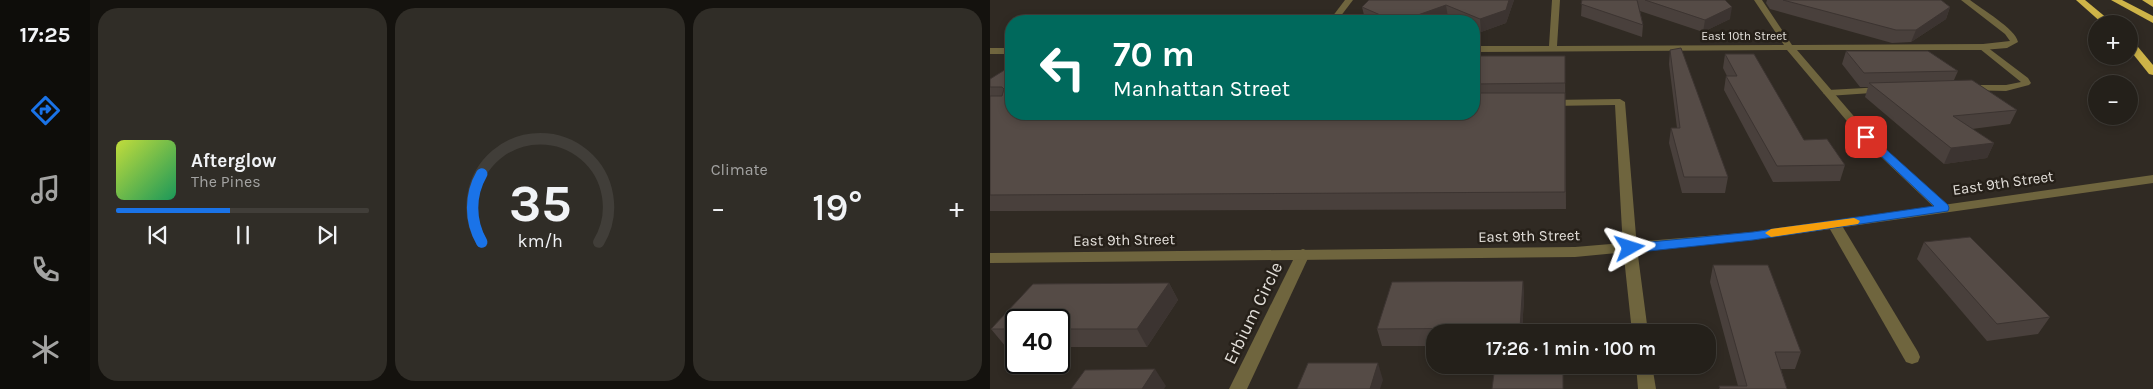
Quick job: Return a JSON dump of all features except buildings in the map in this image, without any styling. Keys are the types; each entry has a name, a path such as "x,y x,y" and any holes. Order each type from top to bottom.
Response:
{"highway":[{"path":"2080,0 2098,15"},
{"path":"2115,0 2153,20"},
{"path":"2146,0 2153,4"},
{"path":"2138,54 2153,72"}],"street":[{"path":"1337,15 1348,0"},
{"path":"1553,49 1556,0"},
{"path":"1758,0 1790,48 1866,137 1943,208"},
{"name":"East 10th Street","path":"1480,49 1983,47 2007,45 2014,42 2014,39 2008,32 1965,0"},
{"path":"1954,88 2008,88 2022,86 2026,83 2025,80 1983,47"},
{"path":"990,51 1005,51"},
{"path":"1828,92 1890,90"},
{"path":"1542,103 1620,102 1630,248 1639,324"},
{"name":"East 9th Street","path":"990,258 1575,252 1753,236 2153,178"},
{"path":"1834,224 1912,357"},
{"name":"Erbium Circle","path":"1238,389 1303,254"},
{"path":"1645,374 1647,389"}],"slow traffic":[{"path":"1771,233 1854,221"}],"route":[{"path":"1630,248 1753,236 1943,208 1866,137"}]}
